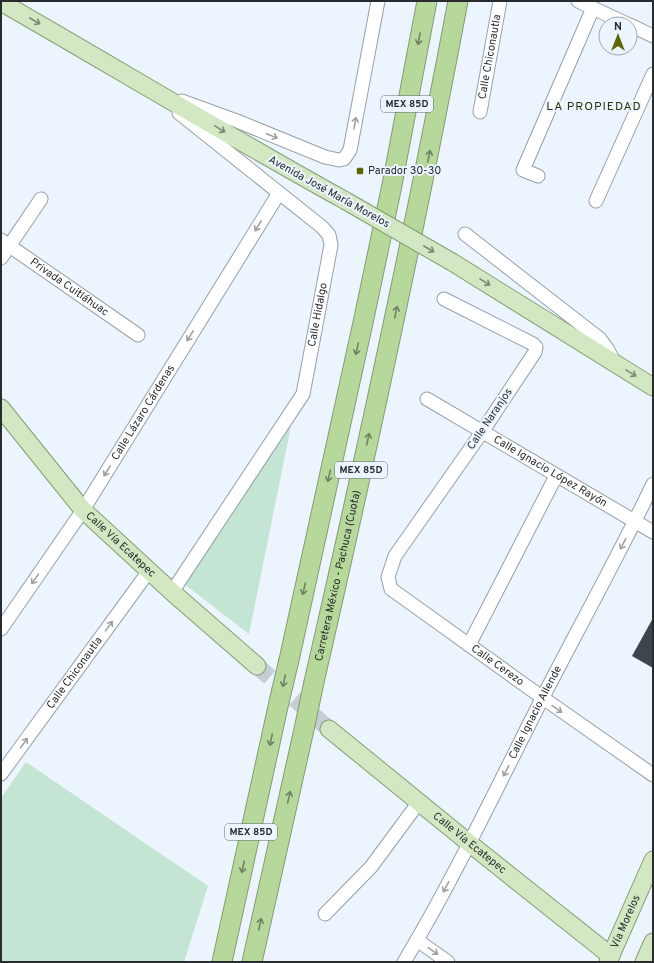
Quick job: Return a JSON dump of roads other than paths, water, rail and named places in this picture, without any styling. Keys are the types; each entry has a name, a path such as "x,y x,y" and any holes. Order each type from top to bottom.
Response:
{"highway":[{"name":"MEX 85D","path":"222,962 364,318 392,185 427,1"},
{"name":"Carretera México - Pachuca (Cuota)","path":"252,962 392,331 430,149 458,1"}],"main road":[{"name":"Avenida José María Morelos","path":"1,2 151,88 271,160 452,262 653,387"},
{"name":"Calle Vía Ecatepec","path":"1,408 83,510 172,592 256,666"},
{"name":"Calle Vía Ecatepec","path":"329,729 470,843 609,959"},
{"name":"Vía Morelos","path":"609,959 653,860"},
{"path":"644,962 653,942"}],"street":[{"path":"151,88 325,157 339,160 344,159 350,150 378,1"},
{"name":"Calle Chiconautla","path":"480,112 500,1"},
{"path":"578,1 610,16"},
{"path":"538,176 523,170 593,8"},
{"path":"638,29 653,36"},
{"path":"596,201 653,74"},
{"name":"Calle Hidalgo","path":"151,88 322,227 329,235 331,245 303,394 172,592"},
{"name":"Calle Lázaro Cárdenas","path":"1,629 83,510 279,192"},
{"path":"1,258 6,243 41,199"},
{"path":"465,234 600,339 614,362"},
{"name":"Privada Cuitláhuac","path":"6,243 138,335"},
{"name":"Calle Naranjos","path":"388,577 395,556 482,432 535,352 536,347 533,344 444,299"},
{"name":"Calle Ignacio López Rayón","path":"427,399 653,532"},
{"path":"469,645 556,476"},
{"name":"Calle Ignacio Allende","path":"404,962 470,843 542,698 635,522 653,484"},
{"name":"Calle Chiconautla","path":"1,774 149,571"},
{"name":"Calle Cerezo","path":"388,577 392,589 542,698 653,775"},
{"path":"325,914 371,867 419,802"},
{"path":"417,940 448,962"}],"tunnel":[{"path":"257,666 329,729"}],"place":[{"name":"Parador 30-30","path":"360,171"}],"district":[{"name":"LA PROPIEDAD","path":"594,107"}]}
